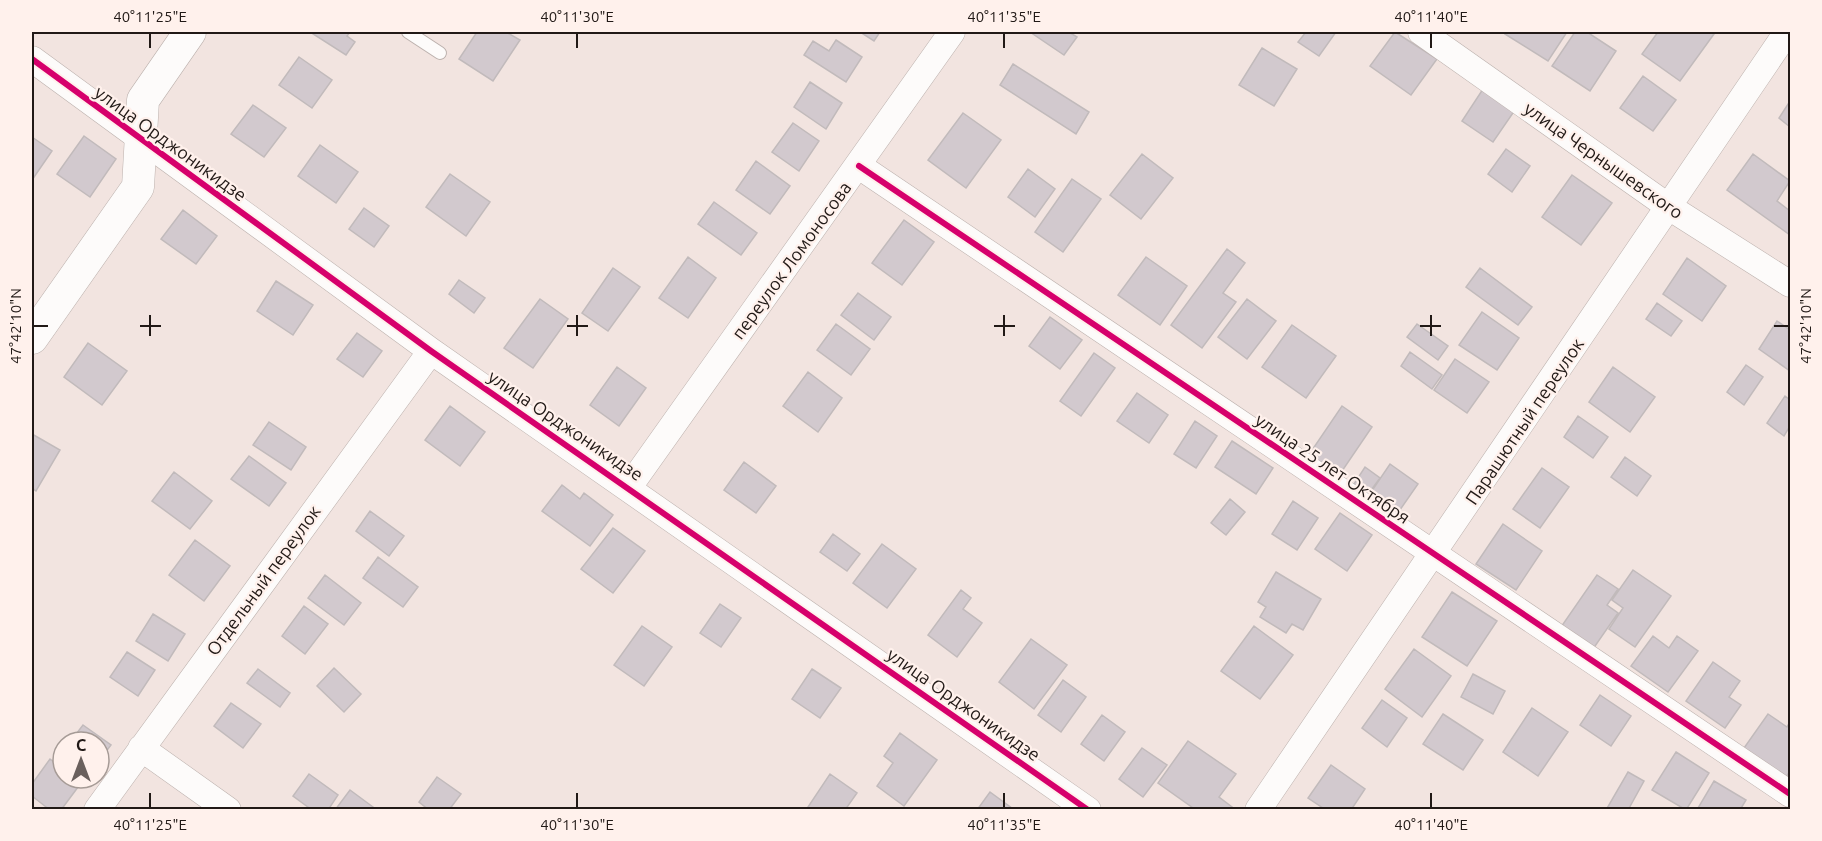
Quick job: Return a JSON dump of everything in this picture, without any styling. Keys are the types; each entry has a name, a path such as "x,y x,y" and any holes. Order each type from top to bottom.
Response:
{"street":[{"path":"32,338 138,187 143,100 190,32"},
{"name":"переулок Ломоносова","path":"628,487 859,166 952,32"},
{"name":"улица Чернышевского","path":"1421,32 1669,207 1791,284"},
{"name":"Парашютный переулок","path":"1258,810 1787,32"},
{"name":"улица Орджоникидзе","path":"32,59 141,141 431,351 1088,810"},
{"name":"улица 25 лет Октября","path":"859,166 1791,794"},
{"name":"Отдельный переулок","path":"97,810 431,351"},
{"path":"141,747 228,810"}],"lane":[{"path":"408,32 440,53"}],"building":[{"path":"310,32 350,32 347,36 355,42 346,55"},
{"path":"477,32 506,32 520,40 493,81 459,59"},
{"path":"860,32 880,32 874,41"},
{"path":"1030,32 1069,32 1077,37 1064,55"},
{"path":"1306,32 1336,32 1319,56 1298,42"},
{"path":"1395,32 1437,59 1411,95 1370,66"},
{"path":"1507,32 1567,32 1548,61 1505,34"},
{"path":"1575,32 1587,32 1616,51 1590,91 1552,66"},
{"path":"1658,32 1709,32 1714,34 1680,81 1642,54"},
{"path":"836,40 862,57 846,82 804,55 813,41 829,51"},
{"path":"1262,48 1297,69 1274,106 1239,85"},
{"path":"299,57 332,80 312,108 279,85"},
{"path":"1013,64 1089,112 1076,134 1000,85"},
{"path":"1643,76 1676,100 1653,131 1620,108"},
{"path":"810,82 842,103 826,129 794,107"},
{"path":"1483,89 1515,110 1493,142 1462,121"},
{"path":"1790,101 1790,127 1779,118"},
{"path":"253,105 286,128 264,157 231,134"},
{"path":"963,113 1001,140 966,188 928,160"},
{"path":"793,123 819,141 799,171 772,152"},
{"path":"84,136 116,159 90,197 57,174"},
{"path":"32,137 52,151 32,180"},
{"path":"320,145 358,172 336,203 298,176"},
{"path":"1506,149 1530,166 1512,192 1488,174"},
{"path":"1142,154 1173,178 1141,219 1110,195"},
{"path":"1753,154 1790,181 1777,201 1790,211 1790,235 1727,190"},
{"path":"756,161 790,186 770,214 736,190"},
{"path":"1028,169 1055,189 1035,217 1008,197"},
{"path":"450,174 490,202 466,236 426,207"},
{"path":"1572,175 1612,203 1581,245 1542,217"},
{"path":"1072,179 1101,199 1063,252 1035,232"},
{"path":"714,202 757,233 741,255 698,224"},
{"path":"364,208 389,226 374,247 349,229"},
{"path":"183,210 217,236 196,264 161,239"},
{"path":"904,220 934,242 902,285 872,263"},
{"path":"1227,249 1245,263 1223,293 1236,302 1202,348 1171,325"},
{"path":"688,257 716,278 688,318 659,298"},
{"path":"1146,257 1187,286 1160,325 1118,295"},
{"path":"1687,258 1726,286 1702,321 1663,294"},
{"path":"613,268 640,287 608,331 582,313"},
{"path":"1480,268 1532,307 1518,325 1466,287"},
{"path":"459,280 485,298 474,313 449,294"},
{"path":"276,281 313,305 293,335 257,311"},
{"path":"858,293 891,317 874,340 841,315"},
{"path":"540,299 568,319 533,368 504,348"},
{"path":"1247,299 1276,321 1247,359 1218,337"},
{"path":"1657,303 1682,321 1671,336 1646,319"},
{"path":"1482,312 1519,338 1497,370 1459,345"},
{"path":"1050,317 1082,340 1060,369 1029,346"},
{"path":"1777,321 1790,330 1790,371 1759,349"},
{"path":"836,324 870,349 851,375 817,350"},
{"path":"1417,324 1448,346 1438,360 1407,337"},
{"path":"1292,325 1336,356 1306,398 1262,367"},
{"path":"357,333 382,351 363,377 337,359"},
{"path":"88,343 127,371 102,405 64,377"},
{"path":"1410,352 1442,375 1432,389 1401,366"},
{"path":"1094,353 1115,368 1081,416 1060,401"},
{"path":"1455,359 1489,382 1467,413 1434,390"},
{"path":"1746,365 1763,377 1744,405 1727,392"},
{"path":"617,367 646,388 619,426 590,405"},
{"path":"1613,367 1655,397 1630,432 1589,402"},
{"path":"808,372 842,398 818,432 783,406"},
{"path":"1137,393 1168,415 1149,443 1117,421"},
{"path":"1785,396 1790,400 1790,426 1784,436 1767,423"},
{"path":"450,406 485,432 460,466 425,440"},
{"path":"1342,406 1372,427 1338,477 1308,456"},
{"path":"1578,416 1608,437 1593,458 1564,437"},
{"path":"1195,421 1217,436 1196,468 1174,454"},
{"path":"269,422 306,447 291,470 253,445"},
{"path":"32,434 60,450 36,491 32,488"},
{"path":"1232,441 1273,468 1256,494 1215,467"},
{"path":"249,456 286,483 269,506 231,479"},
{"path":"1625,457 1651,476 1637,496 1611,477"},
{"path":"744,462 776,486 756,513 724,490"},
{"path":"1390,464 1418,484 1395,517 1367,498"},
{"path":"1365,467 1380,478 1366,497 1352,487"},
{"path":"1542,468 1569,487 1540,528 1513,509"},
{"path":"174,472 212,501 190,529 152,501"},
{"path":"562,485 580,499 584,493 613,515 590,546 542,511"},
{"path":"1230,499 1245,512 1226,535 1211,523"},
{"path":"1293,501 1318,518 1297,550 1272,534"},
{"path":"370,511 404,536 389,556 356,531"},
{"path":"1340,513 1372,535 1347,571 1315,549"},
{"path":"1503,524 1542,551 1516,590 1476,564"},
{"path":"613,528 645,551 613,593 581,569"},
{"path":"833,534 860,554 847,571 820,552"},
{"path":"195,540 230,566 204,601 169,575"},
{"path":"882,544 916,569 887,608 853,583"},
{"path":"378,557 418,587 403,607 363,578"},
{"path":"1633,570 1671,596 1635,647 1609,629 1623,608 1612,600"},
{"path":"1276,572 1321,599 1303,630 1292,624 1286,633 1260,617 1266,607 1258,602"},
{"path":"325,575 361,603 344,625 308,598"},
{"path":"1597,575 1618,589 1607,605 1618,613 1593,649 1561,627"},
{"path":"961,590 971,598 963,609 982,623 957,657 928,635"},
{"path":"1452,592 1497,621 1467,666 1422,637"},
{"path":"720,604 741,618 721,647 700,633"},
{"path":"304,606 328,624 305,654 282,636"},
{"path":"153,614 185,634 168,661 136,641"},
{"path":"642,626 672,647 644,686 614,665"},
{"path":"1254,626 1293,655 1260,699 1221,671"},
{"path":"1653,636 1669,648 1677,636 1698,651 1668,692 1631,666"},
{"path":"1031,639 1067,665 1034,709 999,682"},
{"path":"1414,649 1451,676 1422,717 1385,689"},
{"path":"127,652 155,670 138,696 110,677"},
{"path":"1713,662 1740,681 1729,697 1741,705 1725,728 1686,701"},
{"path":"334,668 361,694 344,712 317,686"},
{"path":"258,669 290,693 280,707 247,683"},
{"path":"812,669 841,688 820,718 792,699"},
{"path":"1473,674 1505,691 1493,714 1461,697"},
{"path":"1063,680 1086,697 1061,732 1038,715"},
{"path":"1600,695 1631,716 1611,746 1580,725"},
{"path":"1382,700 1407,718 1387,747 1362,728"},
{"path":"231,703 261,724 243,748 214,726"},
{"path":"1532,708 1568,732 1538,776 1503,752"},
{"path":"1443,714 1483,740 1463,770 1423,744"},
{"path":"1768,714 1787,727 1790,722 1790,771 1786,777 1744,748"},
{"path":"1102,715 1125,732 1104,761 1081,744"},
{"path":"83,725 90,730 79,730"},
{"path":"900,733 937,760 904,806 877,786 893,763 884,756"},
{"path":"1188,741 1236,774 1219,797 1236,810 1196,810 1158,783"},
{"path":"1142,748 1167,765 1143,797 1119,779"},
{"path":"1676,752 1709,773 1686,810 1652,790"},
{"path":"50,759 51,790 76,790 61,810 50,810 32,796 32,784"},
{"path":"1331,765 1365,789 1351,810 1326,810 1308,798"},
{"path":"1628,772 1644,781 1628,810 1606,810"},
{"path":"309,774 338,795 328,810 312,810 293,796"},
{"path":"830,774 857,793 845,810 806,810"},
{"path":"437,777 461,794 449,810 429,810 419,802"},
{"path":"1714,781 1746,800 1740,810 1698,808"},
{"path":"350,790 377,810 335,810"},
{"path":"990,792 1013,809 1013,810 977,810"}],"cycle path":[{"path":"32,59 431,351 1088,810"},
{"path":"859,166 1790,794"}]}
